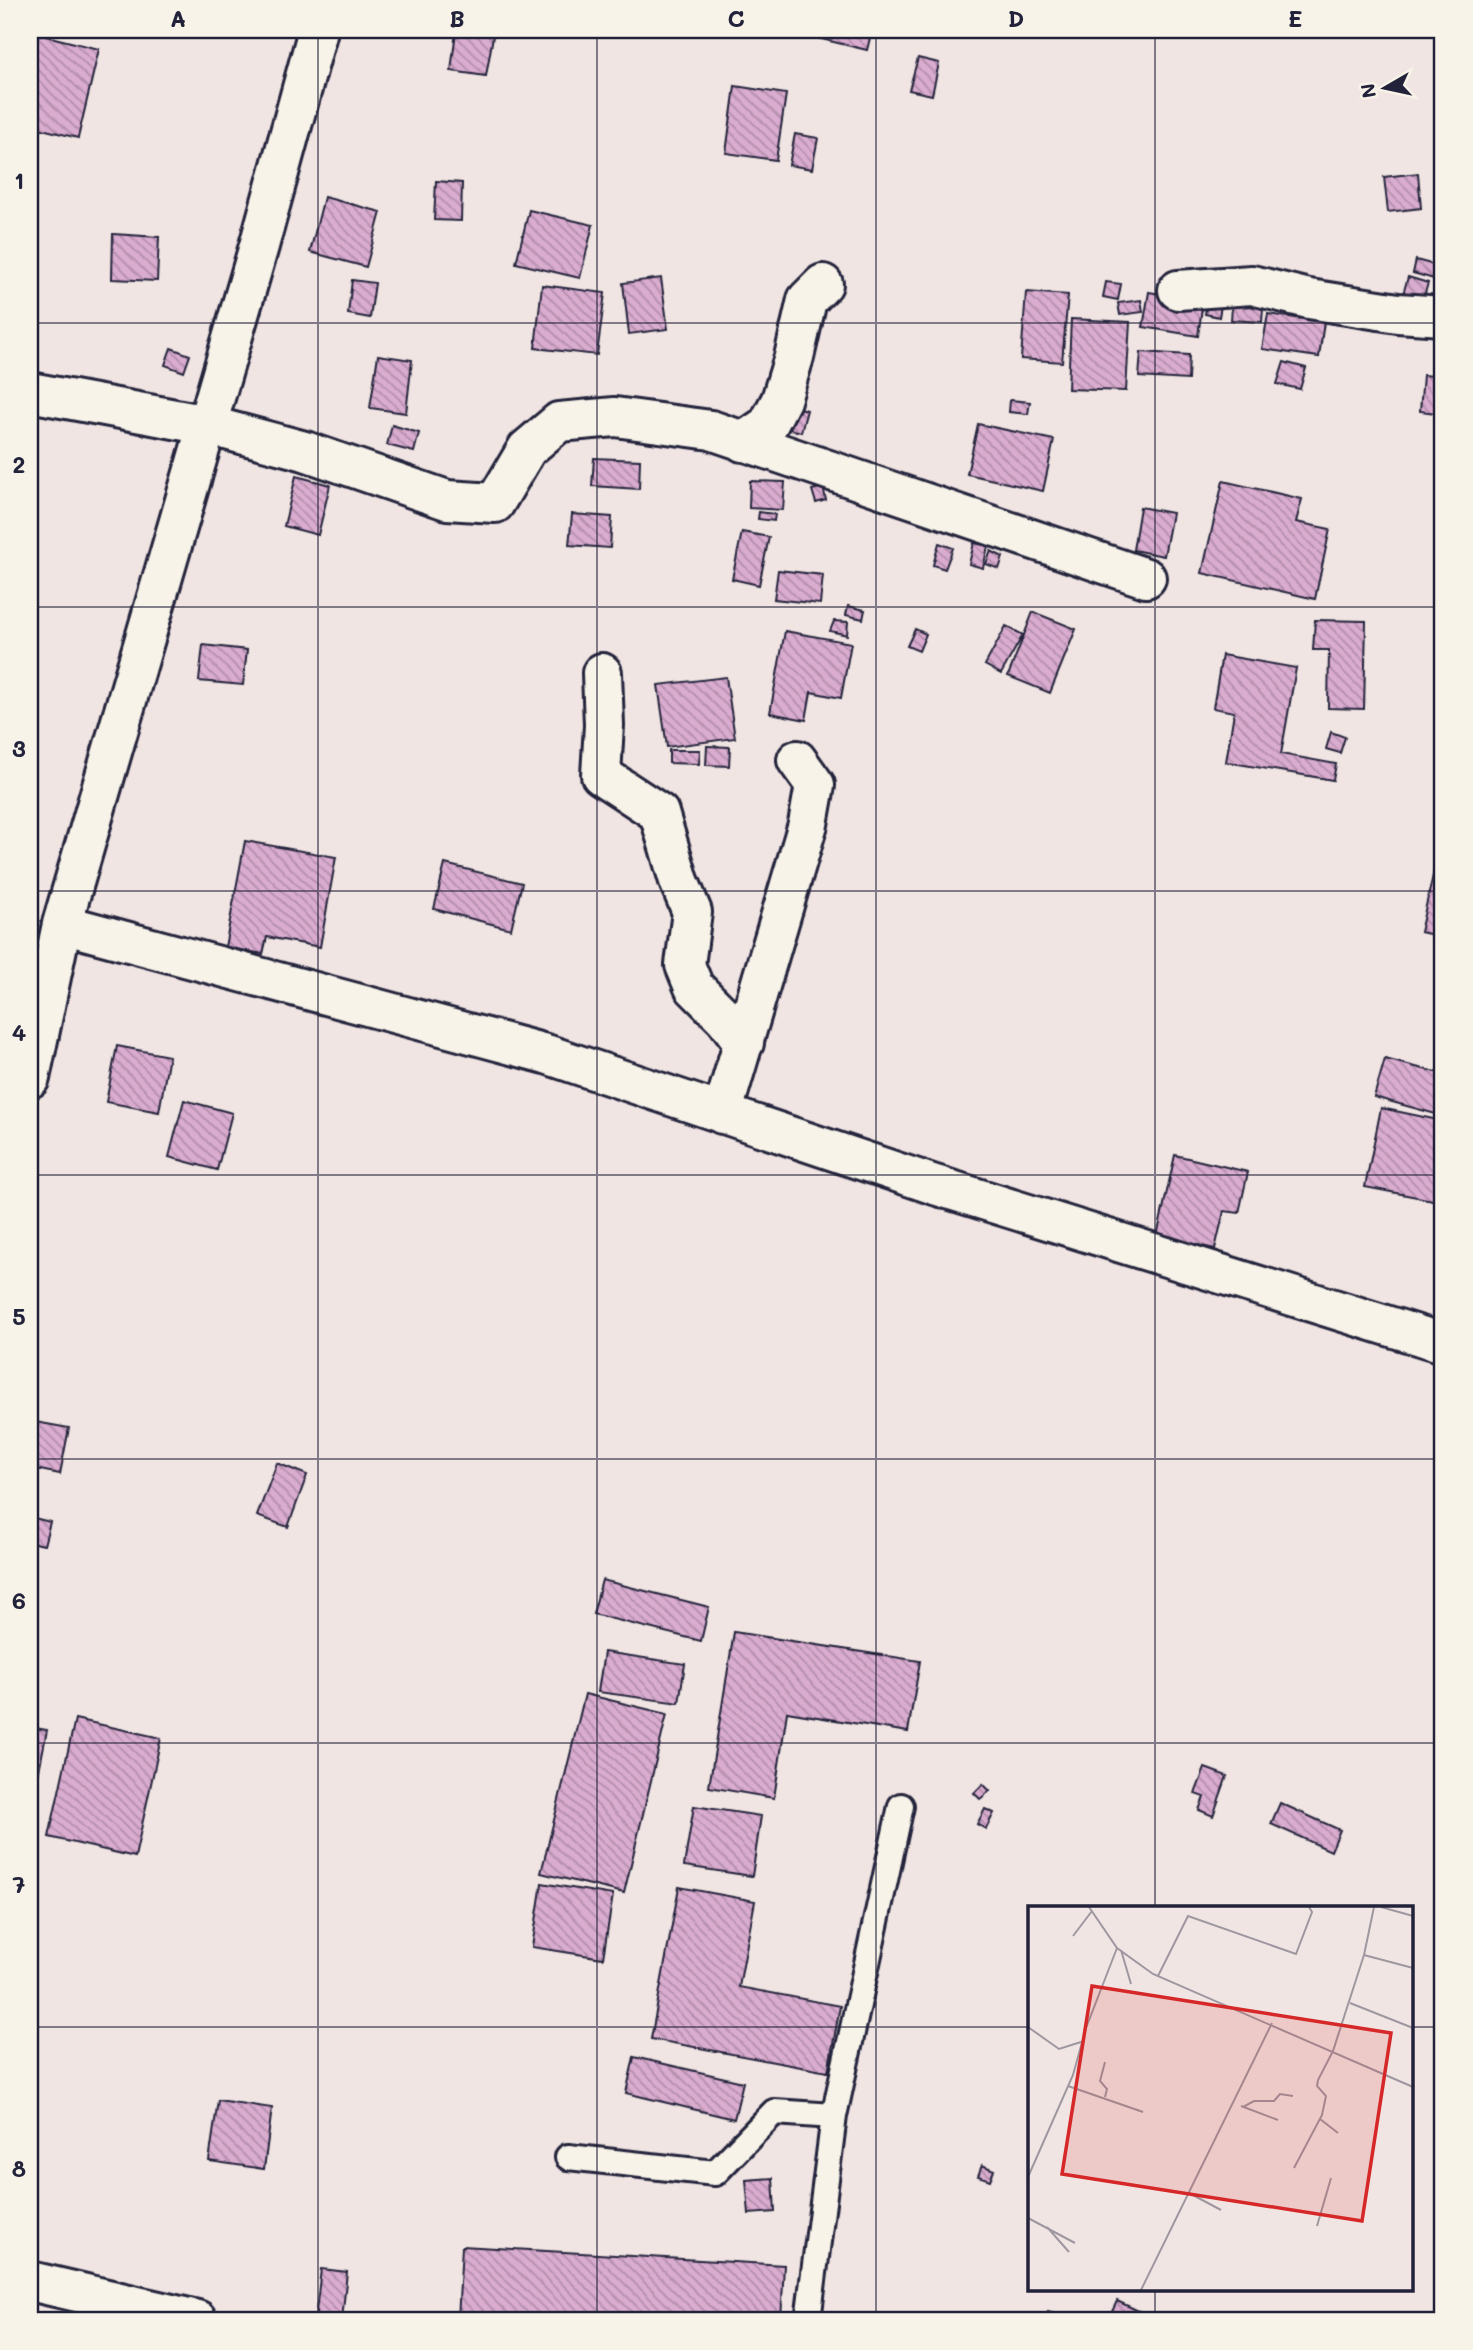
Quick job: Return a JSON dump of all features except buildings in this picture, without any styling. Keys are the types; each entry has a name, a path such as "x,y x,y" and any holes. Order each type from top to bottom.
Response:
{"street":[{"path":"30,1078 61,924 207,425 318,30"},
{"path":"743,442 768,425 781,400 807,300 823,284"},
{"path":"1178,290 1252,285 1309,299 1398,313 1443,316"},
{"path":"30,392 207,425 305,452 447,500 495,503 527,449 559,422 615,416 711,430 1146,578"},
{"path":"602,673 604,725 601,775 659,813 679,881 692,912 685,965 694,987 725,1018 744,1043"},
{"path":"722,1114 808,824 815,785 797,760"},
{"path":"61,924 546,1054 934,1185 1443,1343"},
{"path":"30,2281 197,2320"}],"lane":[{"path":"808,2320 834,2116 901,1806"},
{"path":"568,2157 715,2173 774,2112 834,2116"}]}
